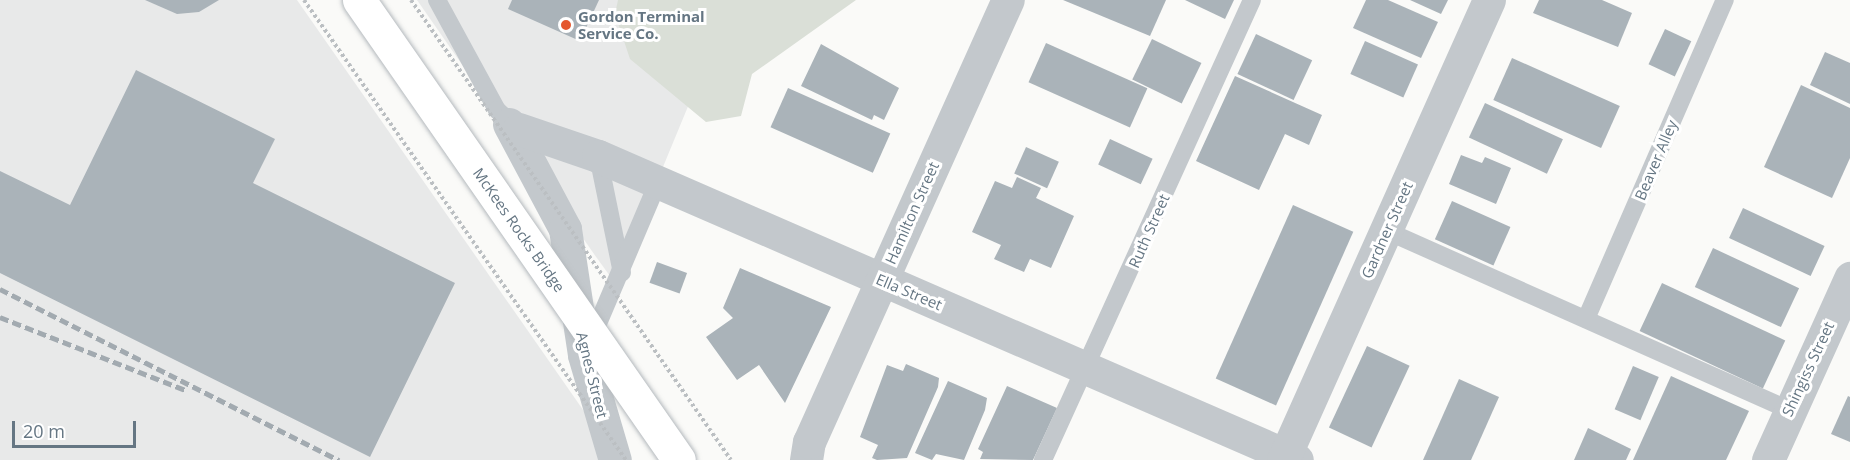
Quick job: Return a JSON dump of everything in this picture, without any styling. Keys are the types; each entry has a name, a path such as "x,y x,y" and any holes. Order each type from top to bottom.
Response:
{"main road":[{"name":"McKees Rocks Bridge","path":"359,0 679,460"}],"street":[{"name":"Hamilton Street","path":"806,460 809,442 1008,0"},
{"name":"Gardner Street","path":"1289,458 1489,0"},
{"name":"Ella Street","path":"514,127 598,156 1289,458"},
{"name":"Agnes Street","path":"514,127 565,230 584,355 615,460"},
{"name":"Shingiss Street","path":"1768,460 1850,278"}],"lane":[{"path":"437,0 477,78 514,127"},
{"name":"Ruth Street","path":"1043,460 1087,369 1252,0"},
{"name":"Beaver Alley","path":"1586,319 1725,0"},
{"path":"598,156 622,273"},
{"path":"584,355 622,273 658,182"},
{"path":"1387,231 1789,410"}],"path":[{"path":"304,0 626,460"},
{"path":"411,0 731,460"}],"shaded area":[{"path":"0,0 297,0 618,460 0,460"},
{"path":"417,0 732,0 615,283 594,254"},
{"path":"618,0 856,0 752,74 741,116 706,122 630,59 615,14"}],"building":[{"path":"145,0 219,0 199,12 177,14"},
{"name":"Gordon Terminal Service Co.","path":"512,0 599,0 580,41 508,9"},
{"path":"1063,0 1166,0 1150,36"},
{"path":"1185,0 1234,0 1225,19"},
{"path":"1366,0 1388,0 1438,22 1421,58 1353,28"},
{"path":"1410,0 1448,0 1441,14"},
{"path":"1539,0 1602,0 1632,13 1618,47 1533,13"},
{"path":"1665,29 1691,41 1675,77 1649,64"},
{"path":"1256,34 1312,60 1294,100 1237,74"},
{"path":"1152,39 1201,63 1182,104 1132,79"},
{"path":"1365,41 1418,65 1403,97 1350,74"},
{"path":"1046,43 1147,88 1130,127 1029,82"},
{"path":"821,44 899,88 884,120 874,115 872,120 801,86"},
{"path":"1825,52 1850,63 1850,104 1810,85"},
{"path":"1512,58 1620,106 1601,148 1493,100"},
{"path":"136,70 275,139 253,183 455,283 370,457 0,273 0,171 70,205"},
{"path":"1235,76 1322,115 1309,145 1285,134 1259,190 1196,161"},
{"path":"1801,85 1850,108 1850,158 1832,198 1764,167"},
{"path":"788,88 890,134 873,173 771,127"},
{"path":"1485,103 1563,139 1547,174 1469,137"},
{"path":"1110,139 1153,159 1141,184 1098,164"},
{"path":"1026,147 1059,162 1047,188 1014,173"},
{"path":"1461,155 1482,163 1485,157 1511,168 1496,204 1449,184"},
{"path":"1017,177 1041,188 1036,198 1074,216 1051,268 1030,259 1024,272 994,259 1001,245 972,232 995,181 1012,188"},
{"path":"1452,201 1510,227 1493,265 1435,239"},
{"path":"1293,205 1353,232 1276,405 1216,379"},
{"path":"1743,208 1825,246 1811,276 1729,238"},
{"path":"1713,248 1799,288 1781,327 1695,287"},
{"path":"657,262 687,273 680,294 649,283"},
{"path":"740,268 831,307 785,403 759,365 737,380 706,337 733,318 723,308"},
{"path":"1662,283 1785,340 1763,389 1640,331"},
{"path":"1367,346 1410,366 1372,447 1329,428"},
{"path":"906,364 939,378 938,387 907,458 877,460 872,458 878,445 860,437 887,365 903,371"},
{"path":"1633,366 1659,377 1640,420 1615,409"},
{"path":"1671,376 1749,411 1726,460 1633,460"},
{"path":"1459,379 1499,397 1471,460 1423,460"},
{"path":"948,381 987,398 985,410 964,460 936,454 932,460 915,453"},
{"path":"1007,386 1057,408 1033,460 980,459 983,452 978,449"},
{"path":"1848,396 1850,397 1850,442 1831,434"},
{"path":"1588,428 1631,449 1626,460 1574,460"}],"railway":[{"path":"0,289 339,460"},
{"path":"0,317 185,390"}],"place":[{"name":"Gordon Terminal Service Co.","path":"566,25"}]}
